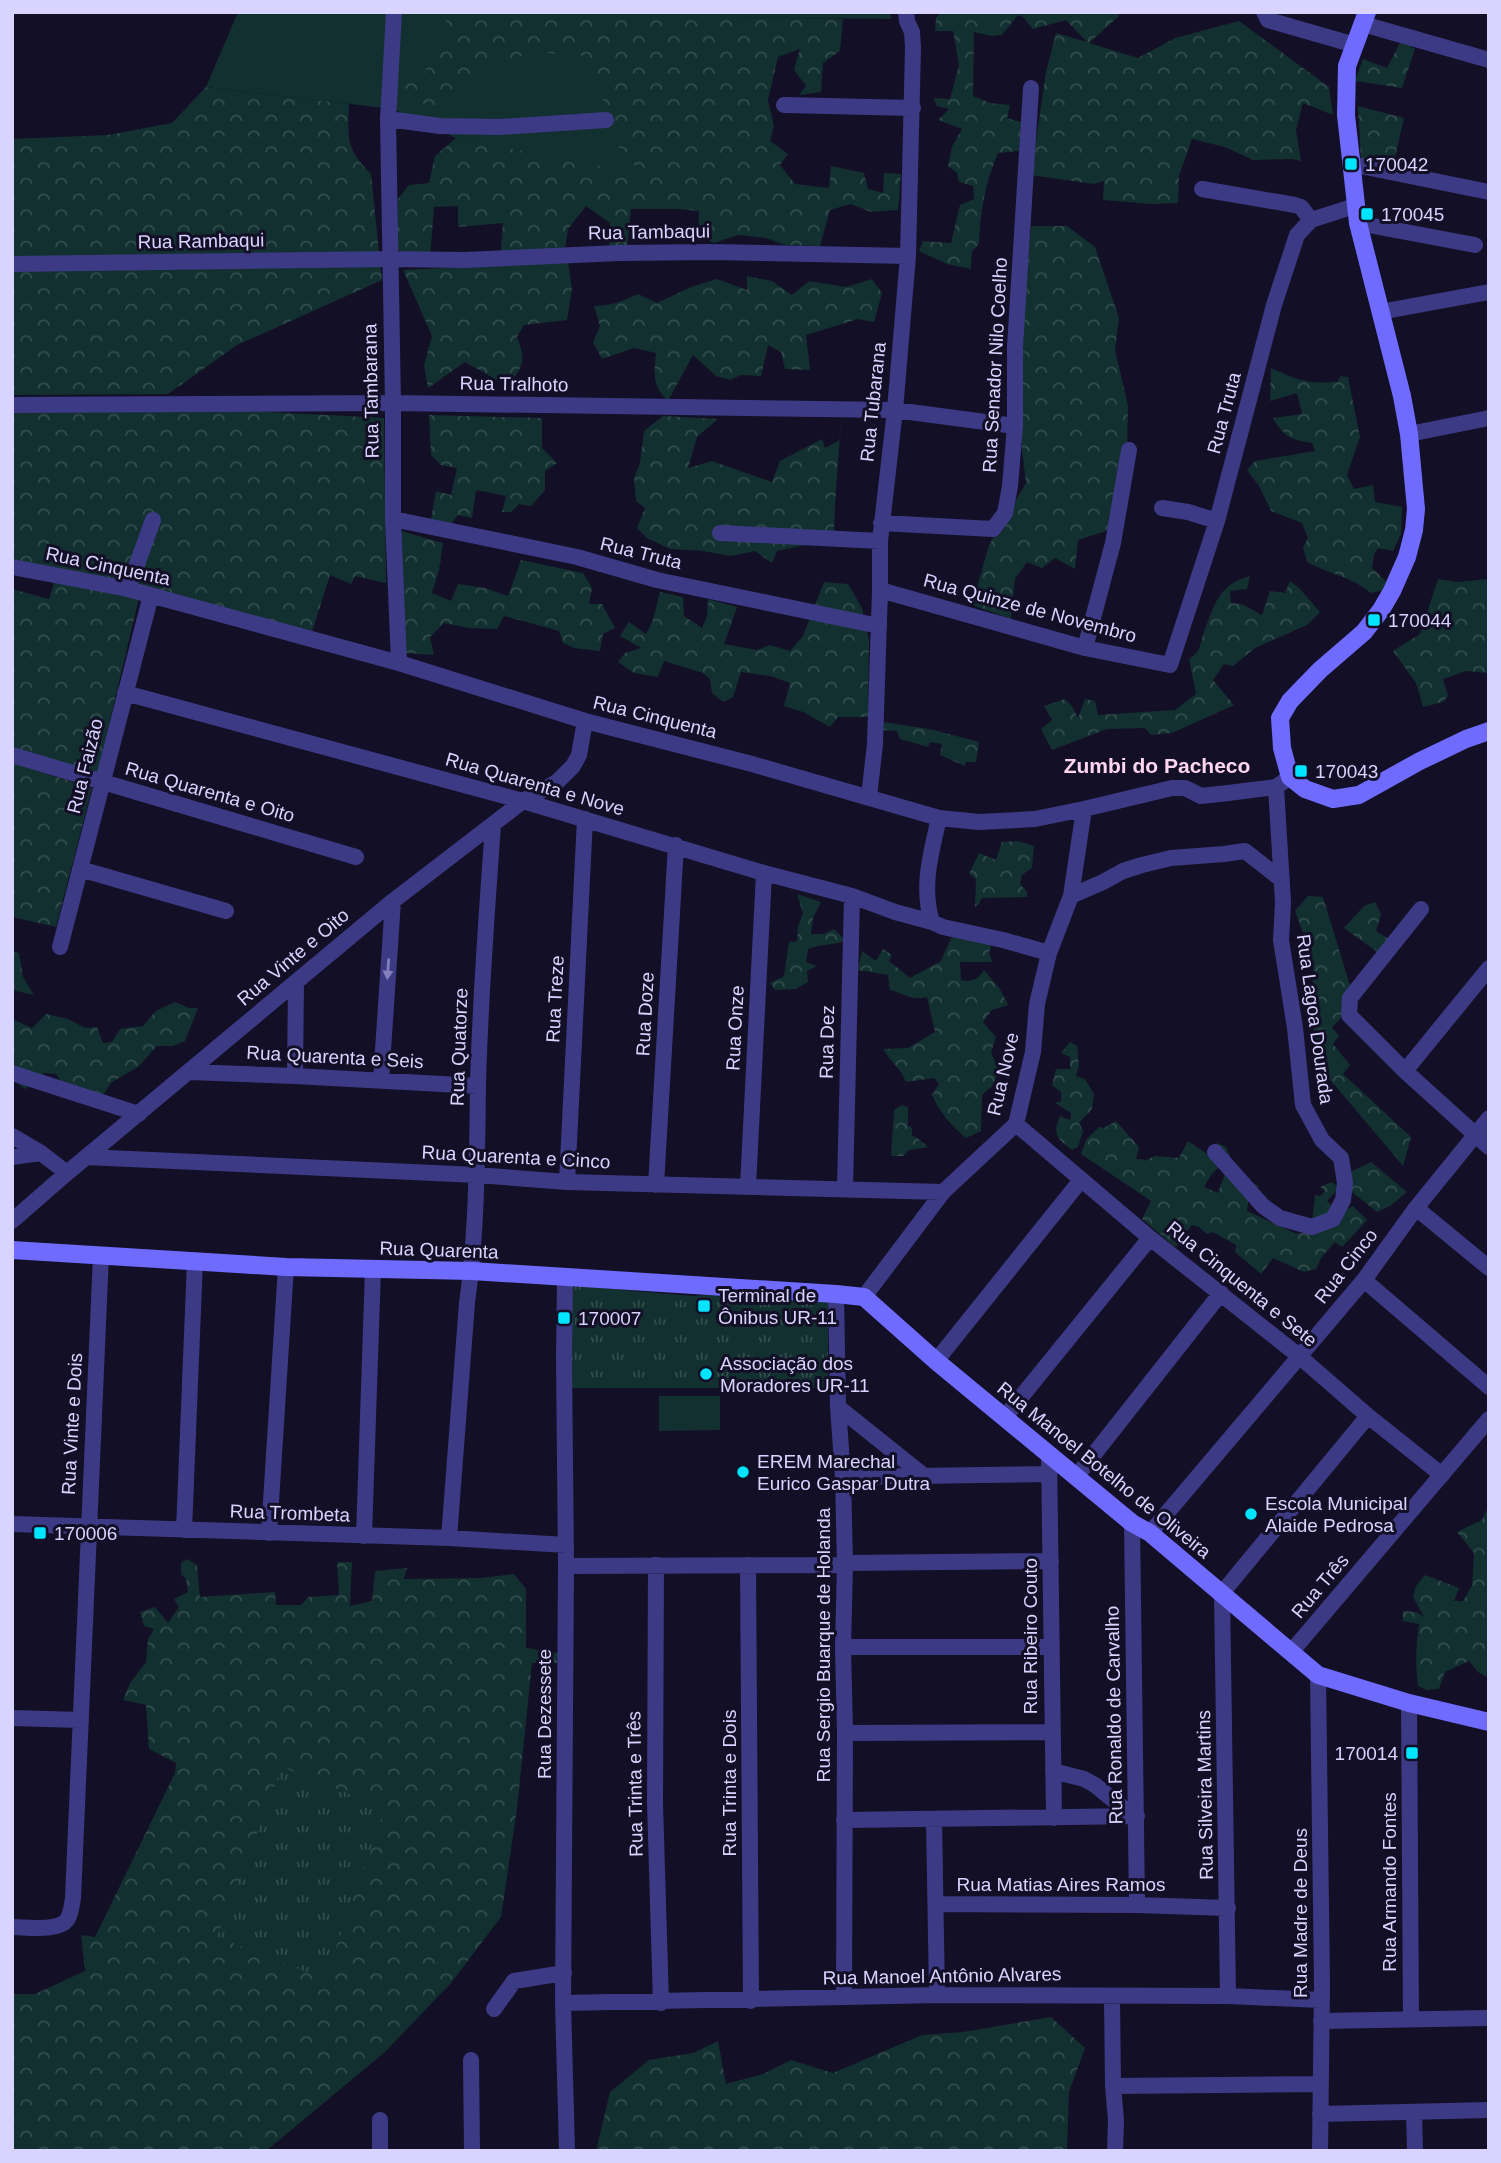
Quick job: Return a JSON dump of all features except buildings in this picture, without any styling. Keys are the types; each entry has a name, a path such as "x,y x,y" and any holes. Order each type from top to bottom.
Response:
{"street":[{"name":"Rua Tambarana","path":"394,12 388,118 393,519 399,663"},
{"name":"Rua Tubarana","path":"869,797 875,744 881,523 895,410 908,256 913,37 906,12"},
{"path":"1264,12 1268,20 1355,45"},
{"path":"1489,60 1365,18 1347,66 1345,90 1356,215 1402,396 1409,434 1416,509 1407,557 1392,590 1373,621 1290,701 1280,718 1283,782 1333,799 1347,798 1359,795 1466,739 1489,731"},
{"name":"Rua Senador Nilo Coelho","path":"881,523 993,529 1005,513 1015,426 1015,347 1031,88"},
{"path":"785,104 913,108"},
{"path":"388,118 440,126 499,128 606,120"},
{"path":"1351,164 1489,192"},
{"path":"1202,189 1295,205 1301,207 1311,220 1356,215 1475,245"},
{"name":"Rua Truta","path":"1170,665 1217,521 1274,305 1297,235 1311,220"},
{"name":"Rua Tambaqui","path":"390,258 464,260 710,252 908,256"},
{"name":"Rua Rambaqui","path":"12,264 390,258"},
{"path":"1380,312 1489,292"},
{"name":"Rua Tralhoto","path":"12,405 393,403 895,410 1015,426"},
{"path":"1409,434 1489,418"},
{"path":"1085,648 1113,543 1129,450"},
{"path":"1162,508 1217,521"},
{"name":"Rua Truta","path":"393,519 577,557 657,580 878,626"},
{"path":"128,589 153,520"},
{"path":"720,533 880,541"},
{"name":"Rua Cinquenta","path":"12,567 151,595 399,663 584,721 752,764 939,818 979,822 1035,819 1172,788 1185,788 1201,796 1283,782"},
{"name":"Rua Quinze de Novembro","path":"880,590 1085,648 1170,665"},
{"name":"Rua Faizão","path":"60,947 151,595"},
{"name":"Rua Quarenta e Nove","path":"125,693 523,801 852,897 943,927 1049,953"},
{"name":"Rua Vinte e Oito","path":"12,1221 67,1172 393,901 523,801 557,782 573,766 579,755 584,721"},
{"name":"Rua Quarenta e Oito","path":"12,755 356,857"},
{"name":"Rua Lagoa Dourada","path":"1215,1152 1262,1206 1280,1218 1312,1227 1333,1219 1343,1200 1345,1182 1341,1158 1322,1140 1303,1105 1280,940 1283,782"},
{"name":"Rua Nove","path":"864,1297 943,1192 1016,1124 1033,1052 1037,1004 1049,953 1071,896 1084,809"},
{"path":"932,922 928,909 927,868 939,818"},
{"name":"Rua Treze","path":"567,1182 585,820"},
{"name":"Rua Quatorze","path":"449,1538 472,1271 481,996 493,825"},
{"name":"Rua Doze","path":"656,1185 676,845"},
{"path":"1071,896 1123,871 1142,865 1171,858 1224,855 1239,851 1245,851 1282,880"},
{"path":"80,869 226,911"},
{"name":"Rua Onze","path":"748,1186 764,873"},
{"name":"Rua Dez","path":"845,1188 852,897"},
{"path":"382,1080 393,901"},
{"path":"1421,909 1350,999 1349,1015 1405,1071 1489,1147"},
{"path":"1405,1071 1489,968"},
{"path":"296,982 296,1076"},
{"name":"Rua Quarenta e Seis","path":"189,1072 478,1086"},
{"path":"12,1073 139,1114"},
{"name":"Rua Cinco","path":"1150,1533 1363,1280 1416,1208 1489,1118"},
{"name":"Rua Cinquenta e Sete","path":"1016,1124 1150,1238 1299,1356 1442,1475"},
{"path":"12,1136 67,1172"},
{"path":"12,1157 41,1153"},
{"name":"Rua Quarenta e Cinco","path":"86,1157 477,1175 567,1182 943,1192"},
{"path":"936,1361 1081,1180"},
{"path":"1416,1208 1489,1268"},
{"path":"1004,1418 1150,1238"},
{"name":"Rua Quarenta","path":"12,1250 286,1267 472,1271 864,1297"},
{"name":"Rua Vinte e Dois","path":"12,1927 60,1926 66,1921 73,1898 101,1255"},
{"path":"184,1530 195,1261"},
{"path":"269,1533 286,1267"},
{"path":"364,1536 373,1269"},
{"name":"Rua Dezessete","path":"565,1278 563,2003 567,2151"},
{"path":"1363,1280 1489,1387"},
{"path":"1076,1477 1221,1293"},
{"name":"Rua Sergio Buarque de Holanda","path":"836,1294 845,1564 844,1997"},
{"name":"Rua Manoel Botelho de Oliveira","path":"864,1297 1004,1418 1132,1523 1150,1533 1318,1675"},
{"path":"838,1407 923,1475"},
{"path":"1222,1593 1368,1416"},
{"name":"Rua Três","path":"1292,1651 1489,1419"},
{"name":"Rua Ribeiro Couto","path":"1049,1455 1054,1818"},
{"path":"843,1477 1048,1474"},
{"name":"Rua Ronaldo de Carvalho","path":"1132,1523 1137,1905"},
{"name":"Rua Trombeta","path":"12,1524 449,1538 566,1545"},
{"path":"566,1566 1051,1561"},
{"name":"Rua Trinta e Três","path":"656,1565 655,1803 661,2003"},
{"name":"Rua Trinta e Dois","path":"748,1565 751,2001"},
{"name":"Rua Silveira Martins","path":"1222,1593 1228,1996"},
{"path":"843,1647 1051,1647"},
{"path":"1318,1675 1409,1703 1489,1722"},
{"name":"Rua Madre de Deus","path":"1318,1675 1320,2151"},
{"name":"Rua Armando Fontes","path":"1409,1703 1411,2020"},
{"path":"12,1718 81,1720"},
{"path":"845,1733 1052,1732"},
{"path":"1053,1771 1084,1779 1095,1785 1135,1816"},
{"path":"844,1820 1135,1816"},
{"path":"934,1819 937,1996"},
{"name":"Rua Matias Aires Ramos","path":"936,1904 1228,1908"},
{"path":"494,2009 514,1981 564,1973"},
{"name":"Rua Manoel Antônio Alvares","path":"563,2003 937,1996 1228,1996 1321,2000"},
{"path":"1112,1996 1115,2151"},
{"path":"1321,2021 1489,2018"},
{"path":"471,2060 472,2151"},
{"path":"1113,2086 1320,2084"},
{"path":"1320,2114 1489,2110"},
{"path":"1414,2112 1415,2151"},
{"path":"380,2120 380,2151"}],"green space":[{"path":"238,12 890,12 891,19 725,17 643,175 456,138 393,109 206,87"},
{"path":"445,12 750,12 729,17 843,19 840,51 823,63 821,92 799,95 806,86 794,70 800,49 778,57 768,100 774,126 770,141 788,154 780,165 795,184 829,188 831,166 864,173 868,189 883,193 884,173 901,174 898,210 871,212 851,204 830,210 820,246 785,245 766,238 738,235 714,243 698,235 699,211 631,209 627,247 609,247 610,223 586,206 568,229 565,248 501,251 503,223 458,227 458,206 434,207 430,259 397,250 398,199 409,185 429,183 435,156 456,138 642,174 615,143 613,109 595,93 584,56 533,52 492,66 442,109 413,101 398,76 423,75 443,36"},
{"path":"941,12 1117,12 1119,16 1089,43 1138,58 1175,38 1239,21 1329,87 1333,115 1303,103 1296,130 1301,161 1253,160 1225,147 1192,139 1179,176 1178,203 1103,200 1104,181 1094,184 1031,175 1046,72 1056,33 1087,42 1066,20 1033,29 1018,15 1002,35 974,32 973,96 990,103 1010,105 1007,118 1021,122 1019,151 998,153 993,164 982,209 979,244 972,251 971,269 947,264 919,251 923,241 951,243 960,205 974,199 973,186 959,182 957,173 948,166 952,147 962,129 938,120 949,109 937,106 933,98 950,99 959,65 953,31 935,31 936,18"},
{"path":"1401,41 1415,49 1402,88 1355,81 1363,59 1387,68"},
{"path":"206,87 349,104 348,126 352,149 371,174 382,280 237,345 168,394 12,395 12,139 108,135 172,123"},
{"path":"1358,106 1404,118 1393,166 1361,160"},
{"path":"1031,226 1067,226 1095,247 1119,318 1115,350 1128,406 1126,491 1106,531 1078,540 1075,569 1055,558 1042,568 1027,562 1015,579 1011,619 972,605 989,545 1026,483 1022,450 1020,366"},
{"path":"568,262 572,289 567,320 524,325 517,337 522,351 522,363 517,374 506,385 465,362 428,388 424,365 432,336 403,270"},
{"path":"747,276 772,281 792,295 809,281 846,287 872,279 882,293 874,322 858,319 806,335 810,370 785,369 781,352 768,345 761,376 741,375 730,380 716,376 693,355 668,401 657,384 656,353 634,348 602,359 593,342 600,326 594,306 617,303 638,294 657,303 691,287 717,279 747,290"},
{"path":"1271,368 1310,382 1337,382 1341,376 1348,377 1360,437 1347,475 1354,489 1373,485 1375,502 1402,507 1401,534 1393,551 1378,548 1372,568 1393,588 1371,593 1356,583 1307,562 1303,547 1308,538 1302,523 1271,511 1259,486 1247,470 1255,461 1315,451 1312,443 1293,439 1281,430 1273,418 1302,414 1297,393 1270,401"},
{"path":"150,406 384,418 386,583 355,576 351,584 330,575 311,635 12,562 12,408"},
{"path":"429,415 542,418 542,448 557,463 545,471 545,490 531,506 519,504 511,512 502,512 506,496 476,490 472,518 458,515 450,525 431,520 436,491 451,495 457,468 441,465 431,455"},
{"path":"663,416 718,419 697,437 688,468 712,461 772,482 780,461 822,439 825,448 840,440 834,539 777,551 772,563 755,551 731,556 670,549 647,538 637,528 645,508 636,501 634,478 640,463 644,431"},
{"path":"401,531 443,543 432,593 451,601 458,584 485,588 508,596 521,560 583,573 592,588 589,604 602,604 615,628 603,634 600,651 574,648 563,643 559,631 504,616 497,629 469,628 444,623 430,637 434,655 406,653"},
{"path":"1250,576 1247,589 1230,591 1231,603 1242,604 1262,615 1270,591 1285,593 1290,581 1320,612 1307,625 1255,648 1233,666 1224,664 1213,680 1234,705 1172,733 1151,735 1145,728 1107,729 1052,750 1041,729 1052,720 1044,706 1065,699 1078,718 1085,699 1095,701 1098,715 1175,710 1196,694 1189,659 1199,648 1210,615 1224,591"},
{"path":"56,577 139,598 97,775 12,747 12,589 49,599"},
{"path":"1438,579 1457,582 1489,579 1489,673 1466,671 1443,679 1448,696 1443,702 1423,707 1416,683 1393,651 1420,634"},
{"path":"824,582 848,584 862,608 869,641 868,717 838,717 830,727 803,712 784,706 790,683 770,676 741,672 733,697 723,702 712,693 710,679 703,673 664,661 658,677 634,673 618,662 625,653 641,648 620,636 629,622 646,634 652,623 660,592 683,597 684,616 702,628 707,616 708,599 737,607 724,644 757,650 770,645 790,651 803,636"},
{"path":"884,722 934,730 979,742 976,762 966,762 965,766 940,755 942,744 930,742 928,747 900,739 897,731 881,730"},
{"path":"12,763 92,788 56,927 12,917"},
{"path":"1018,841 1034,846 1032,868 1022,875 1020,884 1027,892 1027,897 982,898 975,907 976,879 969,874 979,853 996,860 1002,842"},
{"path":"797,894 821,902 813,918 811,934 824,934 834,929 846,941 808,949 806,962 817,966 807,971 808,982 796,989 775,990 770,983 784,976 789,942 797,941 798,926 803,913"},
{"path":"1308,896 1323,897 1351,989 1340,1019 1332,1027 1339,1036 1333,1044 1350,1065 1343,1074 1411,1137 1403,1166 1321,1069 1310,1016 1314,963 1298,952 1304,935 1295,911"},
{"path":"1375,902 1381,914 1376,931 1392,941 1380,954 1344,928 1364,906"},
{"path":"976,929 993,939 989,953 992,962 960,962 961,980 974,980 984,970 1000,989 1008,1005 992,1010 983,1022 996,1037 991,1052 999,1071 992,1086 982,1095 981,1131 966,1138 946,1118 935,1101 932,1095 939,1084 934,1078 906,1082 883,1049 908,1048 935,1032 927,997 912,998 890,990 888,975 858,970 862,951 876,961 883,949 892,955 889,961 910,978 941,961 951,938"},
{"path":"12,951 19,953 23,977 34,995 12,990"},
{"path":"175,1002 189,1008 198,1008 185,1041 173,1046 157,1046 138,1067 112,1082 100,1099 67,1090 56,1074 44,1073 25,1089 12,1079 12,1059 15,1056 12,1056 12,1019 32,1028 46,1014 68,1019 85,1028 97,1027 103,1043 112,1042 120,1029 143,1026 156,1011"},
{"path":"1070,1042 1077,1046 1079,1066 1076,1076 1085,1079 1094,1094 1092,1109 1079,1123 1083,1131 1078,1147 1072,1150 1057,1136 1056,1128 1060,1116 1070,1120 1071,1113 1055,1103 1061,1101 1061,1092 1052,1085 1056,1069 1070,1069 1070,1057 1061,1053"},
{"path":"902,1105 908,1107 908,1125 912,1128 912,1136 928,1147 909,1150 903,1156 891,1156 894,1110"},
{"path":"1116,1121 1139,1147 1136,1159 1146,1160 1155,1156 1179,1158 1188,1141 1207,1154 1217,1143 1226,1147 1230,1156 1211,1175 1204,1187 1218,1193 1226,1171 1259,1186 1249,1195 1247,1211 1297,1234 1311,1231 1315,1195 1320,1196 1325,1191 1320,1187 1332,1182 1339,1188 1327,1201 1340,1213 1353,1206 1367,1220 1342,1247 1335,1242 1321,1258 1316,1269 1304,1272 1273,1258 1261,1274 1235,1252 1236,1245 1213,1232 1207,1234 1192,1225 1175,1247 1142,1219 1151,1201 1081,1154 1086,1140 1099,1127 1104,1128"},
{"path":"1371,1162 1407,1192 1390,1206 1377,1212 1347,1188 1350,1172"},
{"path":"573,1287 693,1296 751,1291 828,1299 828,1388 564,1388"},
{"path":"659,1396 720,1396 720,1430 659,1431"},
{"path":"1489,1505 1489,1675 1487,1677 1478,1672 1469,1661 1445,1672 1439,1689 1427,1690 1418,1686 1416,1670 1419,1624 1403,1621 1403,1611 1416,1612 1424,1617 1413,1597 1416,1586 1425,1575 1459,1588 1454,1601 1463,1601 1472,1586 1474,1553 1457,1532 1482,1520"},
{"path":"187,1559 197,1565 200,1597 275,1592 276,1605 301,1605 308,1597 339,1595 337,1562 352,1562 350,1606 372,1601 375,1571 407,1568 404,1579 480,1578 514,1574 526,1589 526,1648 559,1653 557,1663 532,1663 517,1809 501,1917 451,1983 385,2052 266,2151 12,2151 12,1994 35,1994 85,1971 81,1935 95,1937 175,1773 176,1763 149,1749 146,1705 123,1700 130,1683 146,1662 148,1639 154,1629 144,1626 140,1612 155,1607 168,1623 179,1607 174,1599 188,1592 186,1579 181,1574 181,1563"},
{"path":"282,1767 385,1808 325,1979 217,1937"},
{"path":"1051,2017 1085,2048 1069,2092 1067,2151 596,2151 610,2092 649,2060 693,2053 718,2041 726,2084 763,2074 791,2060 833,2073 922,2035 963,2032"}],"place":[{"name":"170042","path":"1351,164"},
{"name":"170045","path":"1367,214"},
{"name":"170044","path":"1374,620"},
{"name":"170043","path":"1301,771"},
{"name":"Terminal de Ônibus UR-11","path":"704,1306"},
{"name":"170007","path":"564,1318"},
{"name":"Associação dos Moradores UR-11","path":"706,1374"},
{"name":"EREM Marechal Eurico Gaspar Dutra","path":"743,1472"},
{"name":"Escola Municipal Alaide Pedrosa","path":"1251,1514"},
{"name":"170006","path":"40,1533"},
{"name":"170014","path":"1412,1753"}],"district":[{"name":"Zumbi do Pacheco","path":"1157,765"}]}
